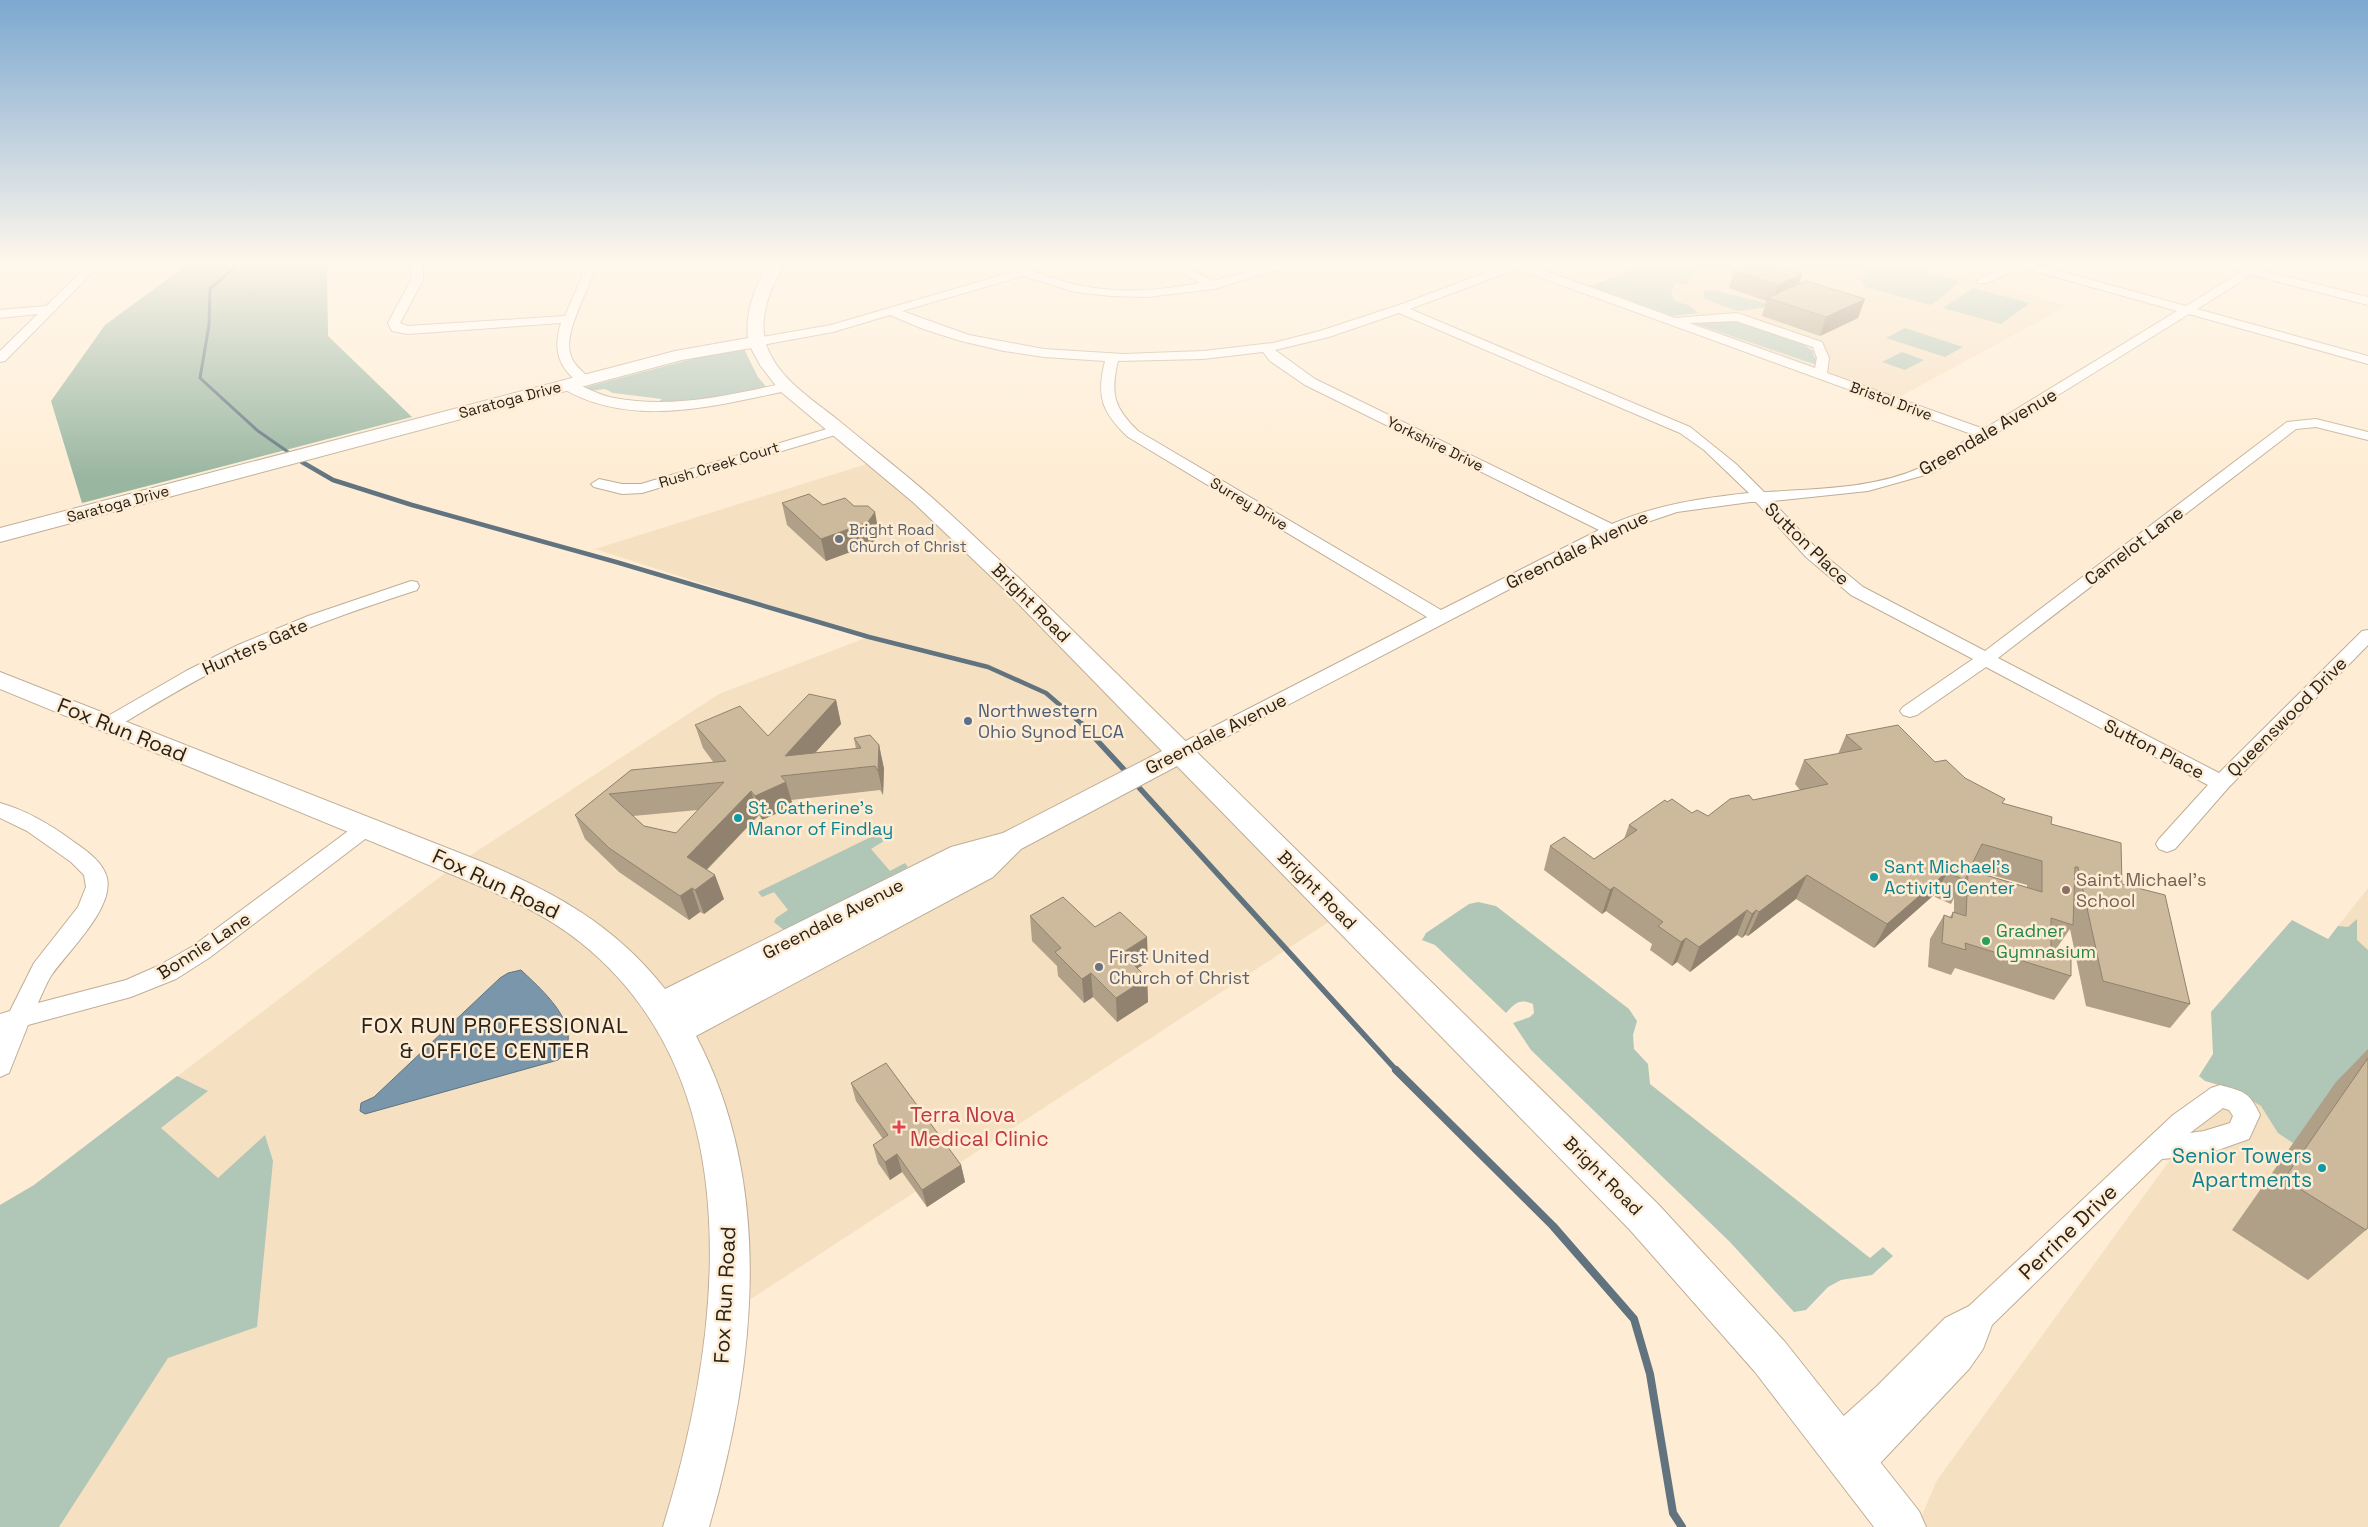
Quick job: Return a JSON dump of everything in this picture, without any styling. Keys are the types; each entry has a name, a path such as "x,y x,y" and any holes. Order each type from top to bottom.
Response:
{"street":[{"path":"0,358 23,335"},
{"path":"565,335 562,348 576,383 588,396 637,406 695,406 786,387"},
{"path":"757,342 758,335"},
{"name":"Saratoga Drive","path":"0,535 689,353 798,335"},
{"path":"958,335 980,342 1049,354 1112,358 1192,356 1266,348 1318,335"},
{"name":"Sutton Place","path":"1461,335 1685,430 1725,461 1840,580 1884,608 2221,783"},
{"name":"Bristol Drive","path":"1710,335 1987,435"},
{"path":"1790,335 1818,345 1824,358 1820,375"},
{"name":"Greendale Avenue","path":"668,1019 982,869 1011,842 1114,786 1612,530 1638,519 1681,506 1852,490 1896,481 1938,465 2147,335"},
{"path":"2278,335 2368,360"},
{"name":"Bright Road","path":"757,342 774,372 786,387 914,493 962,536 1165,760 1644,1217 1770,1357 1904,1527"},
{"name":"Yorkshire Drive","path":"1266,348 1275,358 1310,382 1612,530"},
{"name":"Surrey Drive","path":"1112,358 1106,380 1106,393 1110,410 1133,434 1441,618"},
{"name":"Camelot Lane","path":"1910,711 1984,660 2229,475 2292,425 2316,423 2368,436"},
{"name":"Rush Creek Court","path":"599,484 622,489 642,488 837,430"},
{"name":"Hunters Gate","path":"108,724 190,677 270,638 318,618 411,586"},
{"name":"Queenswood Drive","path":"2167,844 2221,783 2368,635"},
{"name":"Fox Run Road","path":"1,681 534,898 572,920 606,946 637,977 668,1019 688,1054 706,1100 720,1152 729,1214 730,1266 725,1347 713,1425 686,1527"},
{"path":"0,810 14,814 39,827 86,862 95,876 97,884 92,902 43,968 30,992 9,1021 0,1066"},
{"name":"Bonnie Lane","path":"9,1021 131,988 168,972 208,947 366,828"},
{"name":"Perrine Drive","path":"1847,1453 1958,1358 1972,1338 1980,1316 2156,1148"}],"shaded area":[{"path":"1709,335 2013,335 1892,401"},
{"path":"876,461 1341,914 728,1314 686,1527 0,1527 0,1205 34,1185 457,864 719,694 868,637 595,549"},
{"path":"2368,888 2368,1527 1917,1527 1937,1480 2330,940 2338,926"}],"green space":[{"path":"98,335 328,335 412,417 82,503 51,401"},
{"path":"1729,335 1784,335 1813,351 1814,357 1818,358 1817,365"},
{"path":"1891,335 1927,335 1963,347 1945,357 1886,338"},
{"path":"744,349 758,377 768,389 699,402 658,402 662,399 613,393 605,389 590,391 586,387 696,358"},
{"path":"1902,352 1924,360 1905,370 1882,362"},
{"path":"871,830 875,830 884,841 871,849 890,871 905,863 908,867 785,931 774,922 776,918 788,910 774,892 762,897 758,892 875,835"},
{"path":"1478,902 1496,906 1629,1009 1637,1021 1633,1035 1634,1049 1648,1064 1650,1084 1870,1258 1883,1247 1893,1256 1872,1275 1841,1280 1828,1287 1806,1310 1794,1312 1730,1242 1531,1050 1513,1023 1530,1017 1534,1013 1533,1004 1525,1001 1518,1002 1506,1013 1435,945 1422,940 1426,933 1469,904"},
{"path":"2357,919 2357,940 2368,950 2368,1093 2293,1143 2278,1133 2261,1106 2232,1089 2205,1081 2199,1076 2213,1054 2211,1012 2292,920 2328,939 2338,926 2348,927"},
{"path":"177,1076 208,1091 161,1128 218,1178 265,1135 273,1161 257,1327 168,1358 59,1527 0,1527 0,1205 34,1185"}],"water":[{"path":"521,970 550,999 559,1011 565,1024 568,1036 566,1048 558,1060 365,1114 360,1111 361,1103 374,1097 500,978 508,973"}],"building":[{"path":"809,494 823,505 845,498 854,506 868,506 875,512 868,522 821,539 782,503"},
{"path":"809,694 836,700 785,756 861,748 854,738 870,735 879,745 878,771 875,766 781,776 786,782 755,796 751,791 687,857 715,875 695,890 692,888 680,896 609,848 575,815 631,770 726,761 695,725 740,706 768,736","holes":["724,782 676,833 644,826 609,794"]},
{"path":"1898,725 1935,762 1946,760 1965,778 2005,799 2002,803 2052,817 2051,824 2121,843 2122,884 2165,895 2190,1004 2103,981 2078,867 2075,867 2073,925 2051,918 2051,948 2071,954 2071,976 1965,943 1966,950 1942,943 1944,915 1952,918 1953,912 1966,916 1968,873 1965,880 1948,873 1949,870 1887,924 1807,875 1759,912 1756,910 1752,914 1747,910 1699,947 1686,938 1681,942 1658,926 1663,922 1614,887 1610,890 1550,846 1564,837 1594,859 1637,830 1629,825 1665,800 1667,802 1672,799 1692,813 1697,810 1708,816 1730,799 1749,795 1753,800 1828,784 1804,760 1862,749 1846,735","holes":["1982,844 2042,861 2042,892 1969,870"]},
{"path":"1063,897 1095,927 1120,912 1147,937 1122,953 1147,978 1116,998 1091,973 1082,979 1055,952 1061,948 1030,916"},
{"path":"2368,1058 2368,1227 2366,1230 2284,1179"},
{"name":"Terra Nova Medical Clinic","path":"886,1063 961,1165 922,1190 897,1154 885,1162 873,1145 888,1135 851,1083"}],"waterway":[{"path":"207,335 200,378 258,431 304,463"},
{"path":"302,462 333,480 412,505 616,562 869,637 988,667 1046,693 1083,725"},
{"path":"1083,725 1129,775"},
{"path":"1134,782 1397,1071"},
{"path":"1397,1071 1553,1226 1634,1319 1650,1374 1673,1513 1682,1527"}],"place":[{"name":"Bright Road Church of Christ","path":"839,539"},
{"name":"Northwestern Ohio Synod ELCA","path":"968,721"},
{"name":"St. Catherine's Manor of Findlay","path":"738,818"},
{"name":"Sant Michael's Activity Center","path":"1874,877"},
{"name":"Saint Michael's School","path":"2066,890"},
{"name":"Gradner Gymnasium","path":"1986,941"},
{"name":"First United Church of Christ","path":"1099,967"},
{"name":"Terra Nova Medical Clinic","path":"899,1127"},
{"name":"Senior Towers Apartments","path":"2322,1168"}],"district":[{"name":"FOX RUN PROFESSIONAL & OFFICE CENTER","path":"495,1038"}]}
